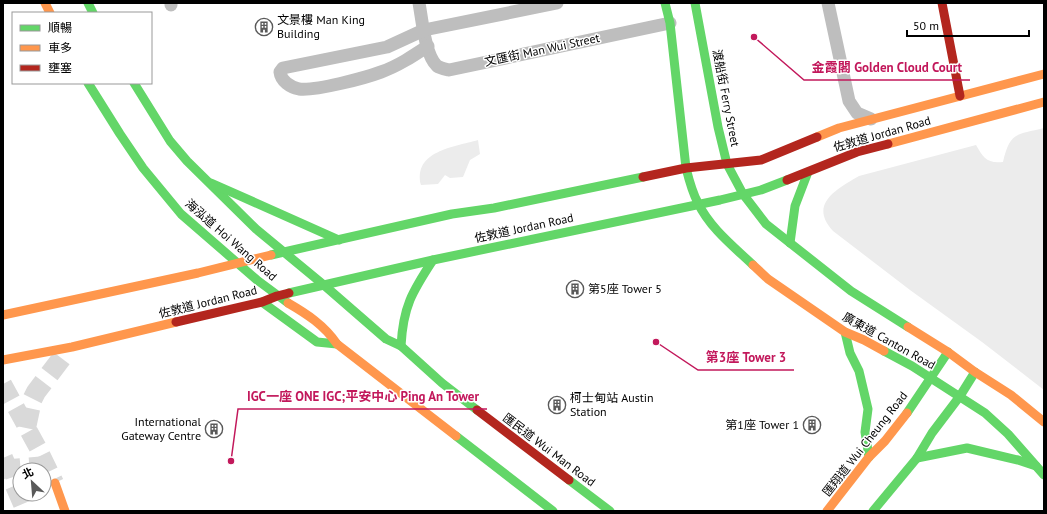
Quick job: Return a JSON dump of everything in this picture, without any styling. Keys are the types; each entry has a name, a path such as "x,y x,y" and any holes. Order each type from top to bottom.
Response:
{"main road":[{"path":"45,3 50,12"},
{"path":"88,3 92,12"},
{"path":"665,3 670,23 686,168"},
{"name":"渡船街 Ferry Street","path":"695,3 718,127 727,164 743,194"},
{"path":"942,3 960,96"},
{"name":"佐敦道 Jordan Road","path":"3,316 452,214 494,208 686,168 761,160 830,131 1044,74"},
{"name":"海泓道 Hoi Wang Road","path":"89,84 108,116 152,180 182,215 237,263 278,296"},
{"name":"海泓道 Hoi Wang Road","path":"135,84 170,142 187,162 256,229 325,286"},
{"name":"佐敦道 Jordan Road","path":"3,360 72,347 262,302 278,296 433,260 761,190 857,152 1044,102"},
{"name":"廣東道 Canton Road","path":"686,168 698,204 717,231 768,279 845,332 864,340 931,378 985,412 1008,434 1044,475"},
{"path":"790,242 793,210 798,194 808,172"},
{"path":"211,184 339,240"},
{"name":"廣東道 Canton Road","path":"743,194 766,224 851,290 948,352 975,372 1011,395 1044,422"},
{"path":"402,346 403,317 406,305 416,286 433,260"},
{"name":"匯民道 Wui Man Road","path":"325,286 386,340 402,346 442,383 610,511"},
{"path":"278,296 322,324 337,344 554,511"},
{"path":"262,302 317,342 337,344"},
{"path":"845,332 850,353 859,372 868,408 865,432 869,457"},
{"path":"64,355 72,347"},
{"name":"匯翔道 Wui Cheung Road","path":"827,511 869,457 886,441 903,419 948,352"},
{"path":"873,511 917,458 932,433 960,396 975,372"},
{"path":"917,458 967,448 1018,460 1036,466"},
{"path":"55,483 65,511"}],"street":[{"name":"文匯街 Man Wui Street","path":"418,3 432,59 438,67 449,70 670,23"},
{"path":"428,46 389,68 361,78 311,88 299,88 288,84 281,77 280,72 283,68 387,47 424,30 557,3"},
{"path":"828,3 849,101 857,113 871,119"}],"shaded area":[{"path":"1044,128 1044,390 833,231 826,221 823,213 824,205 828,198 842,186 859,176 976,145 989,161 1003,162 1008,145 1016,136"},
{"path":"478,140 480,154 470,160 463,177 450,178 445,175 438,184 421,185 420,174 423,165 429,158 447,148"}],"tunnel":[{"path":"26,428 32,400 36,392 64,355"},
{"path":"3,384 38,448 55,483"},
{"path":"3,458 26,511"},
{"path":"3,471 12,468"}],"traffic: fast":[{"path":"88,3 92,12"},
{"path":"665,3 670,23 686,168 694,195 703,212 715,229 753,265"},
{"path":"695,3 718,127 727,164 743,194 766,224 851,291 908,327"},
{"path":"89,84 143,168 181,214 257,280 288,303"},
{"path":"135,84 170,141 187,161 256,229 386,339 401,346 442,383 477,410"},
{"path":"790,243 795,206 808,172"},
{"path":"271,255 452,214 494,208 643,177"},
{"path":"289,293 433,260 720,200 761,190 787,180"},
{"path":"211,183 339,240"},
{"path":"401,346 406,310 419,281 433,260"},
{"path":"262,302 317,342 337,344"},
{"path":"845,332 850,353 859,371 868,409 865,432 869,457"},
{"path":"884,351 912,366 985,413 1008,434 1044,475"},
{"path":"907,413 948,352"},
{"path":"873,511 917,458 932,433 960,396 975,372"},
{"path":"456,436 553,511"},
{"path":"917,458 967,448 1018,460 1036,466"},
{"path":"569,480 610,511"}],"traffic: slow":[{"path":"45,3 50,12"},
{"path":"817,137 839,128 1044,74"},
{"path":"888,144 1044,102"},
{"path":"3,315 198,273 271,255"},
{"path":"753,265 768,279 845,332 884,351"},
{"path":"288,303 315,320 327,331 337,344 456,436"},
{"path":"3,360 72,347 176,322"},
{"path":"908,327 1011,395 1044,422"},
{"path":"827,511 869,457 885,441 907,413"},
{"path":"55,483 65,511"}],"traffic: jam":[{"path":"942,3 960,96"},
{"path":"643,177 686,168 761,160 817,137"},
{"path":"787,180 857,152 888,144"},
{"path":"176,322 262,302 289,293"},
{"path":"477,410 569,480"}],"place":[{"name":"文景樓 Man King Building","path":"264,27"},
{"name":"金霞閣 Golden Cloud Court","path":"754,37"},
{"name":"第5座 Tower 5","path":"575,289"},
{"name":"第3座 Tower 3","path":"656,342"},
{"name":"柯士甸站 Austin Station","path":"557,405"},
{"name":"第1座 Tower 1","path":"812,425"},
{"name":"International Gateway Centre","path":"214,429"},
{"name":"IGC一座 ONE IGC;平安中心 Ping An Tower","path":"231,461"}]}
